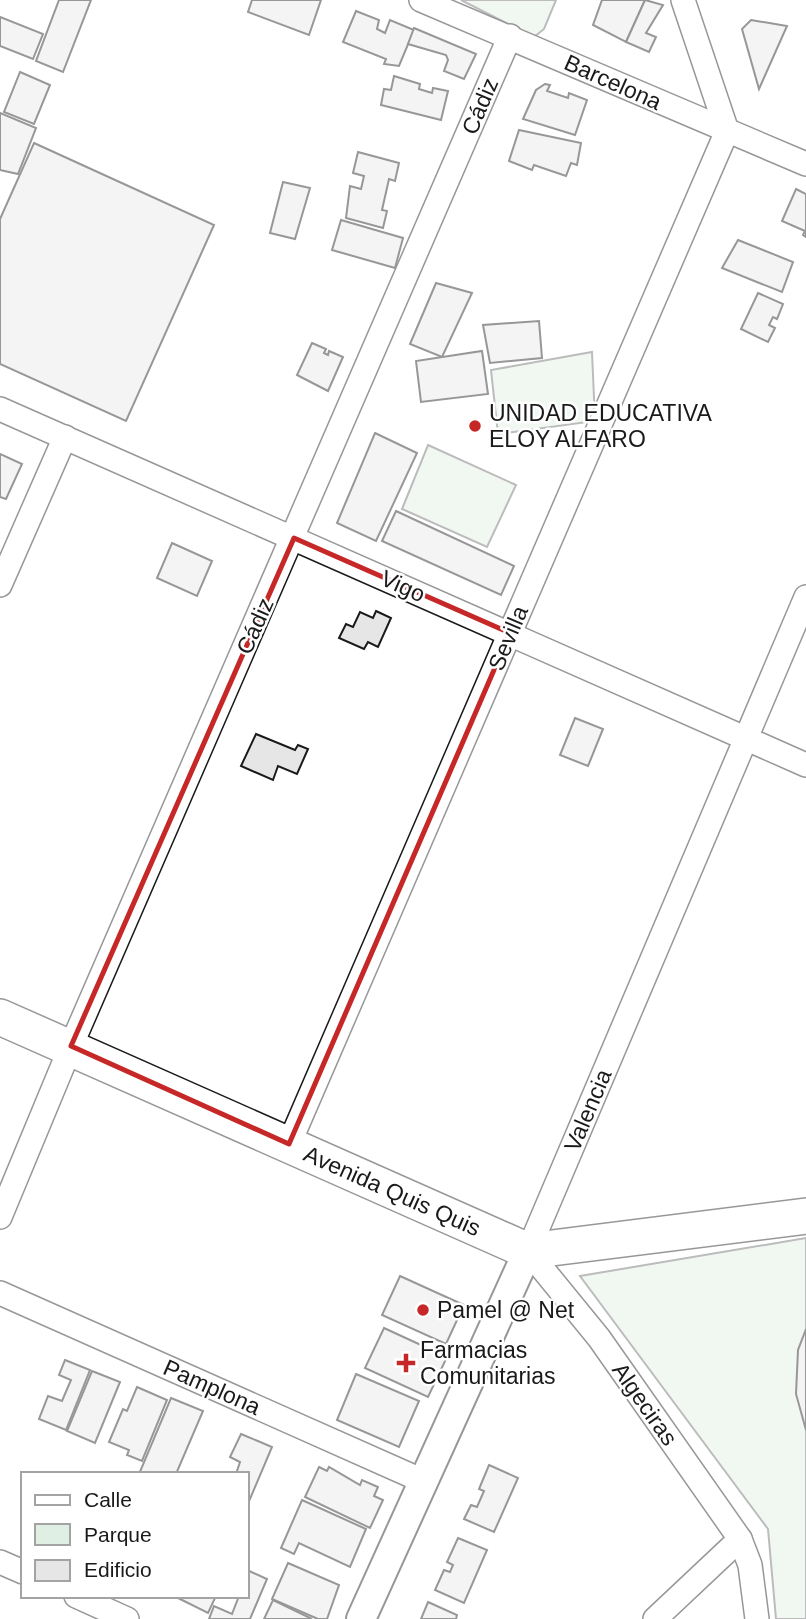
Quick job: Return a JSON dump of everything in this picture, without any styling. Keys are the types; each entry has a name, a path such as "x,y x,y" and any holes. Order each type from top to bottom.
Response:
{"main road":[{"name":"Avenida Quis Quis","path":"0,1017 71,1046 527,1251"},
{"path":"527,1251 806,1216"}],"street":[{"name":"Barcelona","path":"421,0 806,164"},
{"path":"683,0 727,131"},
{"name":"Cádiz","path":"0,1217 71,1046 510,36"},
{"name":"Sevilla","path":"289,1144 727,131"},
{"name":"Vigo","path":"0,409 806,765"},
{"path":"0,585 65,437"},
{"name":"Valencia","path":"361,1619 527,1251 806,597"},
{"name":"Algeciras","path":"527,1251 598,1338 740,1539 750,1565 757,1619"},
{"name":"Pamplona","path":"0,1293 423,1481"},
{"path":"655,1619 740,1539"},
{"path":"0,1562 21,1571"},
{"path":"80,1598 127,1619"}],"highlighted area":[{"path":"294,538 510,633 289,1144 71,1046"}],"green space":[{"path":"461,0 556,0 544,29 534,37"},
{"path":"592,352 595,421 498,434 491,370"},
{"path":"428,445 516,485 487,547 402,509"},
{"path":"806,1238 806,1619 776,1619 768,1529 580,1276"}],"building":[{"path":"59,0 91,0 63,72 36,61"},
{"path":"252,0 321,0 309,35 248,12"},
{"path":"602,0 645,0 626,42 593,25"},
{"path":"645,0 663,5 646,33 656,37 649,52 626,42"},
{"path":"356,11 379,20 377,29 385,33 390,20 414,30 399,66 384,64 386,59 343,42"},
{"path":"0,17 43,34 33,59 0,46"},
{"path":"751,20 787,26 759,89 742,29"},
{"path":"414,28 476,54 464,79 444,71 448,60 446,55 408,44"},
{"path":"20,72 50,85 34,124 4,112"},
{"path":"394,76 420,84 419,89 432,93 433,88 448,91 441,120 381,105 384,89 391,90"},
{"path":"545,84 550,85 547,91 568,98 569,93 587,100 575,135 523,119 536,90"},
{"path":"0,113 36,128 18,174 0,170"},
{"path":"519,130 581,143 577,165 571,163 566,176 534,165 532,170 509,161"},
{"path":"34,143 214,225 126,421 0,364 0,219"},
{"path":"358,152 399,163 395,181 389,179 382,210 387,211 383,228 346,218 350,186 361,189 364,176 353,173"},
{"path":"283,182 310,188 295,239 270,233"},
{"path":"796,189 806,194 806,237 803,235 805,231 782,221"},
{"path":"341,220 403,238 395,268 332,250"},
{"path":"738,240 793,262 782,292 722,268"},
{"path":"436,283 472,293 442,357 410,344"},
{"path":"758,293 783,304 777,319 773,317 769,325 775,328 768,342 741,329"},
{"path":"539,321 542,358 490,363 483,325"},
{"path":"312,343 326,349 324,353 328,355 329,351 343,357 328,391 297,375"},
{"path":"482,351 488,394 421,402 416,361"},
{"path":"375,433 417,453 376,541 337,523"},
{"path":"0,454 22,464 6,499 0,497"},
{"path":"396,511 514,566 501,595 382,541"},
{"path":"172,543 212,561 197,596 157,578"},
{"path":"376,611 391,618 378,647 368,642 364,649 339,638 346,624 353,627 360,612 373,618"},
{"path":"575,718 603,729 588,766 560,755"},
{"path":"256,734 295,750 298,745 308,749 297,774 278,766 273,780 241,766"},
{"name":"Pamel @ Net","path":"400,1276 464,1305 446,1344 382,1315"},
{"name":"Farmacias Comunitarias","path":"384,1328 447,1357 428,1397 365,1368"},
{"path":"806,1329 806,1430 796,1394 798,1350"},
{"path":"65,1360 90,1370 66,1430 39,1419 48,1396 62,1401 71,1380 59,1375"},
{"path":"92,1371 120,1382 95,1443 67,1431"},
{"path":"356,1374 419,1401 399,1447 337,1420"},
{"path":"137,1387 167,1400 142,1461 127,1455 129,1450 109,1442 123,1409 127,1411"},
{"path":"171,1398 203,1411 177,1472 140,1472"},
{"path":"241,1434 272,1447 248,1504 248,1472 237,1472 240,1462 230,1457"},
{"path":"489,1465 518,1478 494,1532 464,1519 471,1505 477,1507 484,1491 479,1489"},
{"path":"319,1467 327,1471 329,1467 360,1485 362,1480 378,1487 374,1496 383,1500 370,1528 305,1497"},
{"path":"302,1500 366,1529 350,1567 299,1543 294,1554 281,1548"},
{"path":"458,1538 487,1550 464,1603 435,1590 444,1570 450,1572 453,1565 447,1562"},
{"path":"288,1563 339,1585 327,1619 318,1619 272,1599"},
{"path":"248,1570 267,1579 250,1619 209,1619 214,1606 232,1614 238,1598 248,1598"},
{"path":"178,1598 215,1598 208,1613"},
{"path":"273,1600 312,1619 264,1619"},
{"path":"428,1602 457,1615 456,1619 421,1619"}],"place":[{"name":"UNIDAD EDUCATIVA ELOY ALFARO","path":"475,426"},
{"name":"Pamel @ Net","path":"423,1310"},
{"name":"Farmacias Comunitarias","path":"406,1363"}]}
